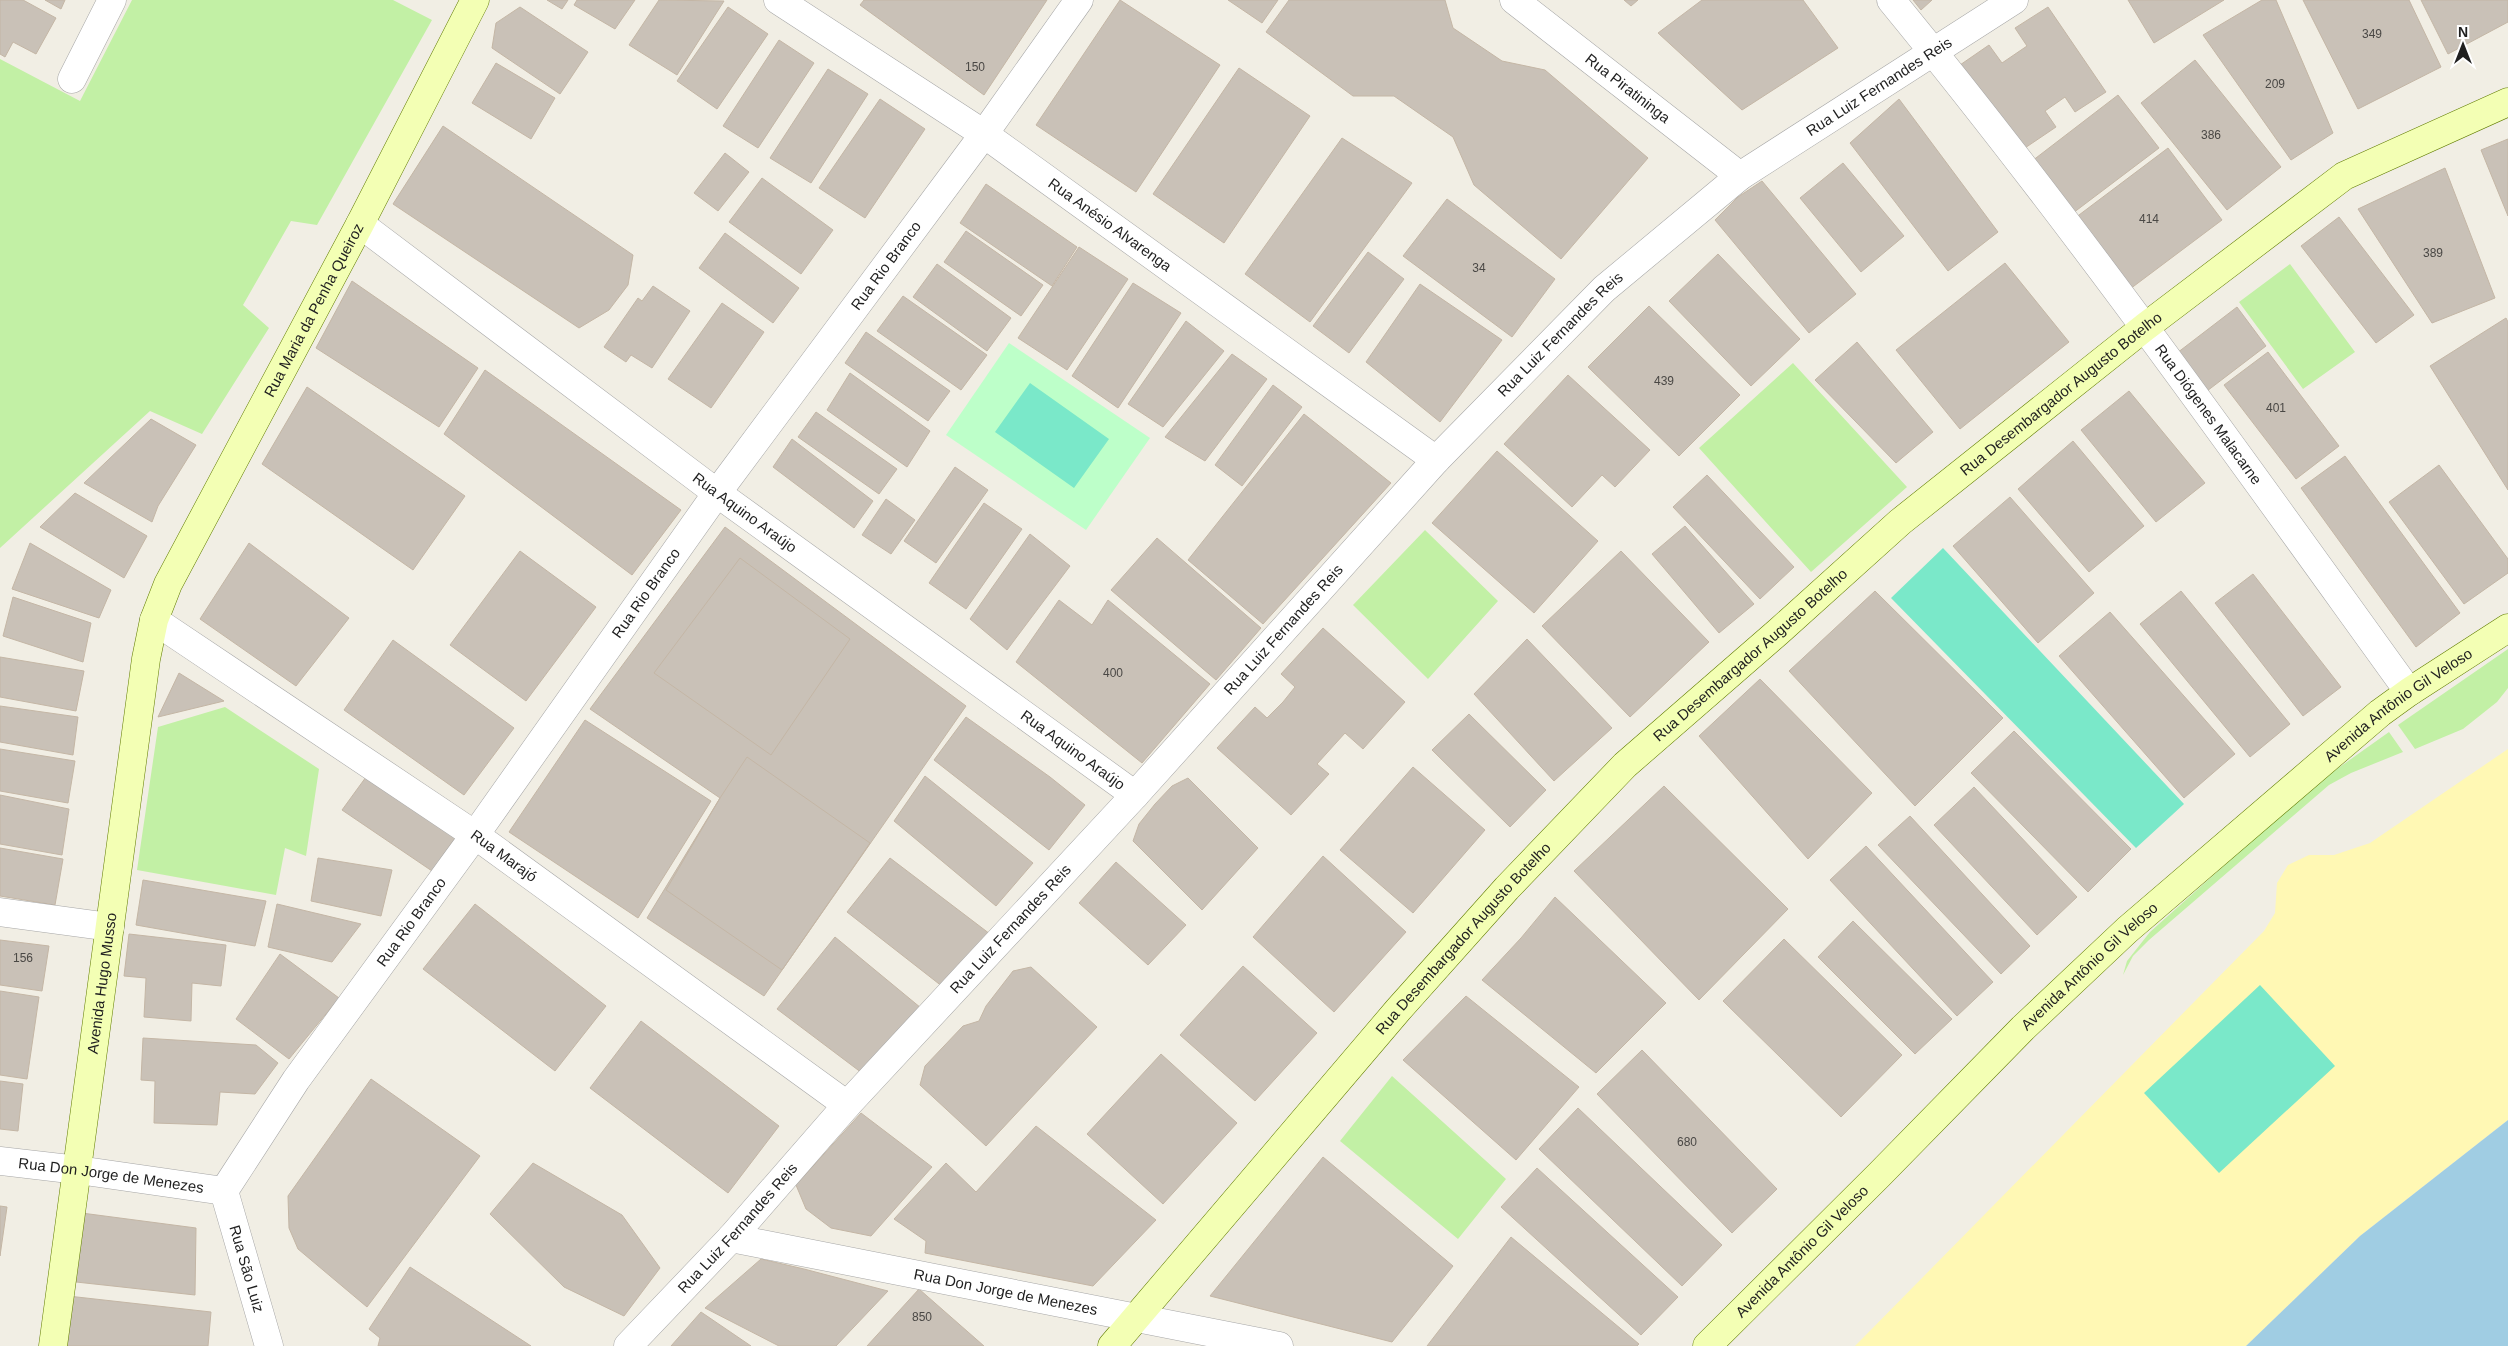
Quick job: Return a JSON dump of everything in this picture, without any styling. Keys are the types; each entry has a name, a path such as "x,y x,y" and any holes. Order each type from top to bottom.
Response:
{"street":[{"path":"72,80 112,0"},
{"name":"Rua Maria da Penha Queiroz","path":"154,620 168,584 360,224 475,0"},
{"name":"Rua Anésio Alvarenga","path":"778,0 984,134 1436,460"},
{"name":"Rua Rio Branco","path":"224,1191 296,1080 475,835 716,493 984,134 1078,0"},
{"name":"Rua Piratininga","path":"1514,0 1740,176"},
{"name":"Rua Diógenes Malacarne","path":"1891,0 1934,52 2145,327 2409,692"},
{"name":"Rua Luiz Fernandes Reis","path":"628,1346 731,1238 847,1105 1135,794 1436,460 1604,289 1740,176 2014,0"},
{"name":"Rua Desembargador Augusto Botelho","path":"1112,1346 1404,1003 1507,888 1625,766 1778,632 1887,532 2145,327 2344,176 2508,102"},
{"name":"Rua Aquino Araújo","path":"360,224 716,493 1135,794"},
{"name":"Rua Marajó","path":"154,620 475,835 847,1105"},
{"name":"Avenida Hugo Musso","path":"53,1346 146,659 154,620"},
{"name":"Avenida Antônio Gil Veloso","path":"1707,1346 2023,1028 2126,930 2409,692 2508,628"},
{"path":"0,912 110,926"},
{"name":"Rua Don Jorge de Menezes","path":"0,1161 224,1191"},
{"name":"Rua São Luiz","path":"224,1191 269,1346"},
{"name":"Rua Don Jorge de Menezes","path":"731,1238 1279,1346"}],"green space":[{"path":"132,0 393,0 432,20 317,225 291,221 243,305 269,328 202,434 150,411 0,548 0,59 80,101"},
{"path":"2290,264 2355,352 2303,389 2239,302"},
{"path":"1009,343 1150,438 1086,530 946,435"},
{"path":"1793,363 1907,487 1811,572 1699,448"},
{"path":"1030,383 1109,439 1074,488 995,432"},
{"path":"1425,530 1498,601 1428,679 1353,605"},
{"path":"1943,548 2184,804 2136,848 1891,598"},
{"path":"2508,649 2508,688 2497,702 2463,729 2415,749 2398,725"},
{"path":"225,707 319,769 306,856 285,848 276,895 137,870 158,727"},
{"path":"2389,732 2403,752 2351,773 2329,785 2149,940 2133,956 2123,975 2127,961 2150,932 2313,786"},
{"path":"2260,985 2335,1066 2219,1173 2144,1093"},
{"path":"1392,1076 1506,1179 1458,1239 1340,1141"}],"sand":[{"path":"2508,749 2508,1120 2360,1236 2246,1346 1855,1346 2264,931 2275,913 2277,883 2288,865 2309,855 2334,855 2370,843"}],"water":[{"path":"2508,1120 2508,1346 2246,1346 2360,1236"}],"building":[{"path":"0,0 23,0 56,18 36,54 13,42 5,57 0,54"},
{"path":"45,0 65,0 61,9"},
{"path":"547,0 568,0 562,9"},
{"path":"577,0 635,0 615,29 574,5"},
{"path":"659,0 724,1 677,75 629,45"},
{"path":"864,0 1047,0 984,95 860,5"},
{"path":"1120,0 1220,65 1136,192 1036,125"},
{"path":"1228,0 1278,0 1262,23"},
{"path":"1289,0 1445,0 1453,28 1502,61 1545,70 1648,158 1561,259 1474,185 1453,137 1394,96 1353,96 1266,32"},
{"path":"1624,0 1638,0 1631,6"},
{"path":"1702,0 1803,0 1838,48 1742,110 1658,33"},
{"path":"1913,0 1932,0 1921,10"},
{"path":"2128,0 2224,0 2154,43"},
{"path":"2262,0 2276,0 2333,133 2291,160 2203,35"},
{"path":"2303,0 2409,0 2441,67 2358,109"},
{"path":"2421,0 2508,0 2508,22 2448,54"},
{"path":"520,7 588,52 560,94 492,48 496,23"},
{"path":"728,7 768,34 717,109 677,81"},
{"path":"2048,7 2106,92 2075,112 2065,97 2045,111 2056,127 2019,152 1960,65 1989,45 2002,63 2027,46 2015,28"},
{"path":"779,40 814,63 758,148 723,126"},
{"path":"2195,60 2281,167 2227,210 2141,103"},
{"path":"496,63 555,98 531,139 472,103"},
{"path":"1239,68 1310,116 1224,243 1153,194"},
{"path":"828,69 868,94 811,183 770,158"},
{"path":"2118,95 2159,148 2073,213 2032,161"},
{"path":"880,99 925,129 865,218 819,188"},
{"path":"1899,99 1998,232 1948,271 1850,143"},
{"path":"443,126 633,255 628,285 609,310 579,328 393,204"},
{"path":"1342,138 1412,183 1310,322 1245,274"},
{"path":"2508,139 2508,216 2481,150"},
{"path":"2168,148 2222,220 2130,289 2075,218"},
{"path":"725,153 749,172 718,211 694,193"},
{"path":"1843,163 1904,236 1861,272 1800,198"},
{"path":"2445,168 2495,298 2432,323 2358,209"},
{"path":"762,178 833,230 801,274 729,222"},
{"path":"1762,181 1856,294 1809,333 1715,220 1738,197"},
{"path":"986,184 1077,247 1052,286 960,223"},
{"path":"1447,199 1555,279 1512,337 1403,256"},
{"path":"2339,217 2414,315 2376,343 2301,246"},
{"path":"966,231 1043,285 1021,316 944,262"},
{"path":"725,233 799,288 773,323 699,268"},
{"path":"1079,247 1128,279 1067,370 1018,338"},
{"path":"1368,252 1404,279 1349,353 1313,326"},
{"path":"1718,254 1800,339 1751,386 1669,301"},
{"path":"2005,263 2069,342 1960,429 1896,350"},
{"path":"937,264 1011,318 987,351 913,297"},
{"path":"352,281 478,368 439,427 316,348"},
{"path":"1133,283 1181,313 1118,408 1072,376"},
{"path":"1420,284 1502,340 1440,422 1366,362"},
{"path":"653,286 690,311 652,368 631,355 626,362 604,347 638,298 642,301"},
{"path":"903,296 987,355 961,390 877,331"},
{"path":"722,303 764,332 711,408 668,379"},
{"path":"1649,306 1740,395 1679,456 1588,367"},
{"path":"2237,307 2266,346 2207,391 2177,353"},
{"path":"2506,318 2508,322 2508,490 2430,366"},
{"path":"1186,321 1224,351 1163,427 1128,404"},
{"path":"866,332 950,391 928,421 845,363"},
{"path":"1857,342 1933,432 1896,463 1815,380"},
{"path":"2268,352 2339,446 2296,479 2224,385"},
{"path":"1232,354 1267,379 1205,461 1165,437"},
{"path":"485,370 681,510 632,575 444,434"},
{"path":"850,373 930,431 907,467 827,410"},
{"path":"1568,375 1650,450 1615,487 1602,475 1572,507 1504,444"},
{"path":"1273,385 1302,407 1242,486 1215,465"},
{"path":"307,387 465,496 413,570 262,464"},
{"path":"2129,391 2205,483 2156,522 2081,430"},
{"path":"816,412 897,469 879,494 798,437"},
{"path":"1304,414 1391,483 1263,624 1188,560"},
{"path":"151,419 196,445 158,506 152,522 84,483"},
{"path":"792,439 873,501 854,528 773,467"},
{"path":"2073,441 2144,526 2089,572 2018,489"},
{"path":"1497,451 1598,541 1534,613 1432,523"},
{"path":"2345,456 2460,613 2416,647 2301,488"},
{"path":"2439,465 2508,559 2508,573 2464,604 2389,502"},
{"path":"955,467 988,490 936,563 904,541"},
{"path":"1707,475 1794,567 1760,599 1673,507"},
{"path":"75,493 147,536 124,578 40,527"},
{"path":"2010,497 2094,593 2038,643 1953,546"},
{"path":"886,499 915,520 891,554 862,535"},
{"path":"984,503 1022,529 966,609 929,583"},
{"path":"1685,526 1754,604 1719,633 1652,554"},
{"path":"725,527 966,706 764,996 647,918 720,798 590,709"},
{"path":"1030,534 1070,566 1007,650 970,619"},
{"path":"1157,538 1261,628 1216,680 1111,590"},
{"path":"30,543 111,590 99,618 12,589"},
{"path":"249,543 349,618 296,686 200,619"},
{"path":"520,551 596,607 526,701 450,645"},
{"path":"1621,551 1709,642 1630,717 1542,626"},
{"path":"740,558 850,639 771,755 654,673"},
{"path":"2253,574 2341,687 2303,716 2215,603"},
{"path":"1875,591 2003,718 1915,806 1789,671"},
{"path":"2181,591 2290,724 2250,757 2140,624"},
{"path":"13,597 91,623 83,662 3,636"},
{"path":"1059,600 1092,625 1108,600 1210,684 1142,763 1016,662"},
{"path":"2110,612 2235,754 2184,798 2059,656"},
{"path":"1323,628 1405,702 1363,749 1345,733 1317,764 1329,774 1291,815 1217,748 1255,707 1267,718 1283,702 1295,687 1281,674"},
{"path":"1527,639 1612,728 1554,781 1474,694"},
{"path":"393,640 514,728 464,795 344,710"},
{"path":"0,657 84,671 76,711 0,697"},
{"path":"179,673 224,701 158,717"},
{"path":"1760,679 1872,793 1808,859 1699,736"},
{"path":"0,706 78,717 73,755 0,742"},
{"path":"1469,714 1546,790 1510,827 1432,750"},
{"path":"966,717 1050,777 1085,805 1049,850 934,760"},
{"path":"585,720 711,801 638,918 509,832"},
{"path":"2014,731 2131,849 2088,892 1971,773"},
{"path":"0,749 75,761 68,803 0,791"},
{"path":"747,757 870,843 782,970 666,890 720,798"},
{"path":"1413,767 1485,830 1413,913 1340,850"},
{"path":"925,776 1033,863 996,906 894,821"},
{"path":"366,777 455,838 432,871 342,810"},
{"path":"1188,778 1258,848 1202,910 1133,841 1139,824 1155,804 1172,786"},
{"path":"1664,786 1788,909 1699,1000 1574,871"},
{"path":"1974,787 2077,897 2037,935 1934,825"},
{"path":"0,795 69,809 62,855 0,844"},
{"path":"1910,816 2030,946 2001,974 1878,845"},
{"path":"1866,846 1993,982 1957,1016 1830,880"},
{"path":"0,848 63,859 55,905 0,896"},
{"path":"1323,856 1406,932 1334,1012 1253,937"},
{"path":"318,858 392,870 381,916 311,901"},
{"path":"890,858 990,934 943,987 847,912"},
{"path":"1116,862 1186,925 1148,965 1079,903"},
{"path":"143,880 266,901 255,946 136,925"},
{"path":"1555,897 1666,1003 1596,1073 1482,980 1521,938"},
{"path":"277,904 361,924 332,962 268,947"},
{"path":"475,904 606,1006 555,1071 423,969"},
{"path":"1853,921 1952,1019 1915,1054 1818,957"},
{"path":"129,934 226,945 221,986 192,983 191,1021 144,1017 146,978 124,976"},
{"path":"835,937 921,1008 862,1073 777,1009"},
{"path":"1784,939 1902,1055 1841,1117 1723,1001"},
{"path":"0,940 49,946 42,991 0,985"},
{"path":"280,954 339,998 289,1059 236,1019"},
{"path":"1243,966 1317,1033 1255,1101 1180,1035"},
{"path":"1031,967 1097,1027 986,1146 920,1085 925,1066 963,1026 979,1021 986,1006 1013,971"},
{"path":"0,991 39,997 27,1079 0,1075"},
{"path":"1466,996 1579,1087 1516,1160 1403,1060"},
{"path":"641,1021 779,1126 728,1193 590,1088"},
{"path":"143,1038 256,1045 278,1063 255,1094 220,1092 217,1125 154,1123 155,1081 141,1080"},
{"path":"1642,1050 1777,1189 1732,1233 1597,1094"},
{"path":"1161,1054 1237,1123 1163,1204 1087,1134"},
{"path":"371,1079 480,1156 367,1307 298,1249 289,1228 288,1196"},
{"path":"0,1081 23,1084 18,1131 0,1129"},
{"path":"1578,1108 1722,1245 1682,1286 1539,1149"},
{"path":"861,1113 932,1167 871,1236 831,1228 806,1209 796,1185"},
{"path":"1036,1126 1156,1220 1093,1286 925,1253 926,1241 894,1219 946,1163 976,1192"},
{"path":"1323,1157 1453,1266 1392,1342 1210,1296"},
{"path":"533,1163 622,1215 660,1268 624,1316 564,1287 490,1214"},
{"path":"1537,1168 1678,1297 1641,1335 1501,1207"},
{"path":"0,1206 7,1207 0,1256"},
{"path":"74,1212 196,1228 195,1295 67,1281"},
{"path":"1511,1237 1639,1344 1637,1346 1427,1346"},
{"path":"761,1259 888,1291 836,1346 779,1346 705,1308"},
{"path":"410,1267 531,1346 378,1346 380,1338 369,1329"},
{"path":"919,1289 984,1346 867,1346"},
{"path":"68,1296 211,1312 208,1346 62,1346"},
{"path":"701,1312 751,1346 671,1346"}]}
